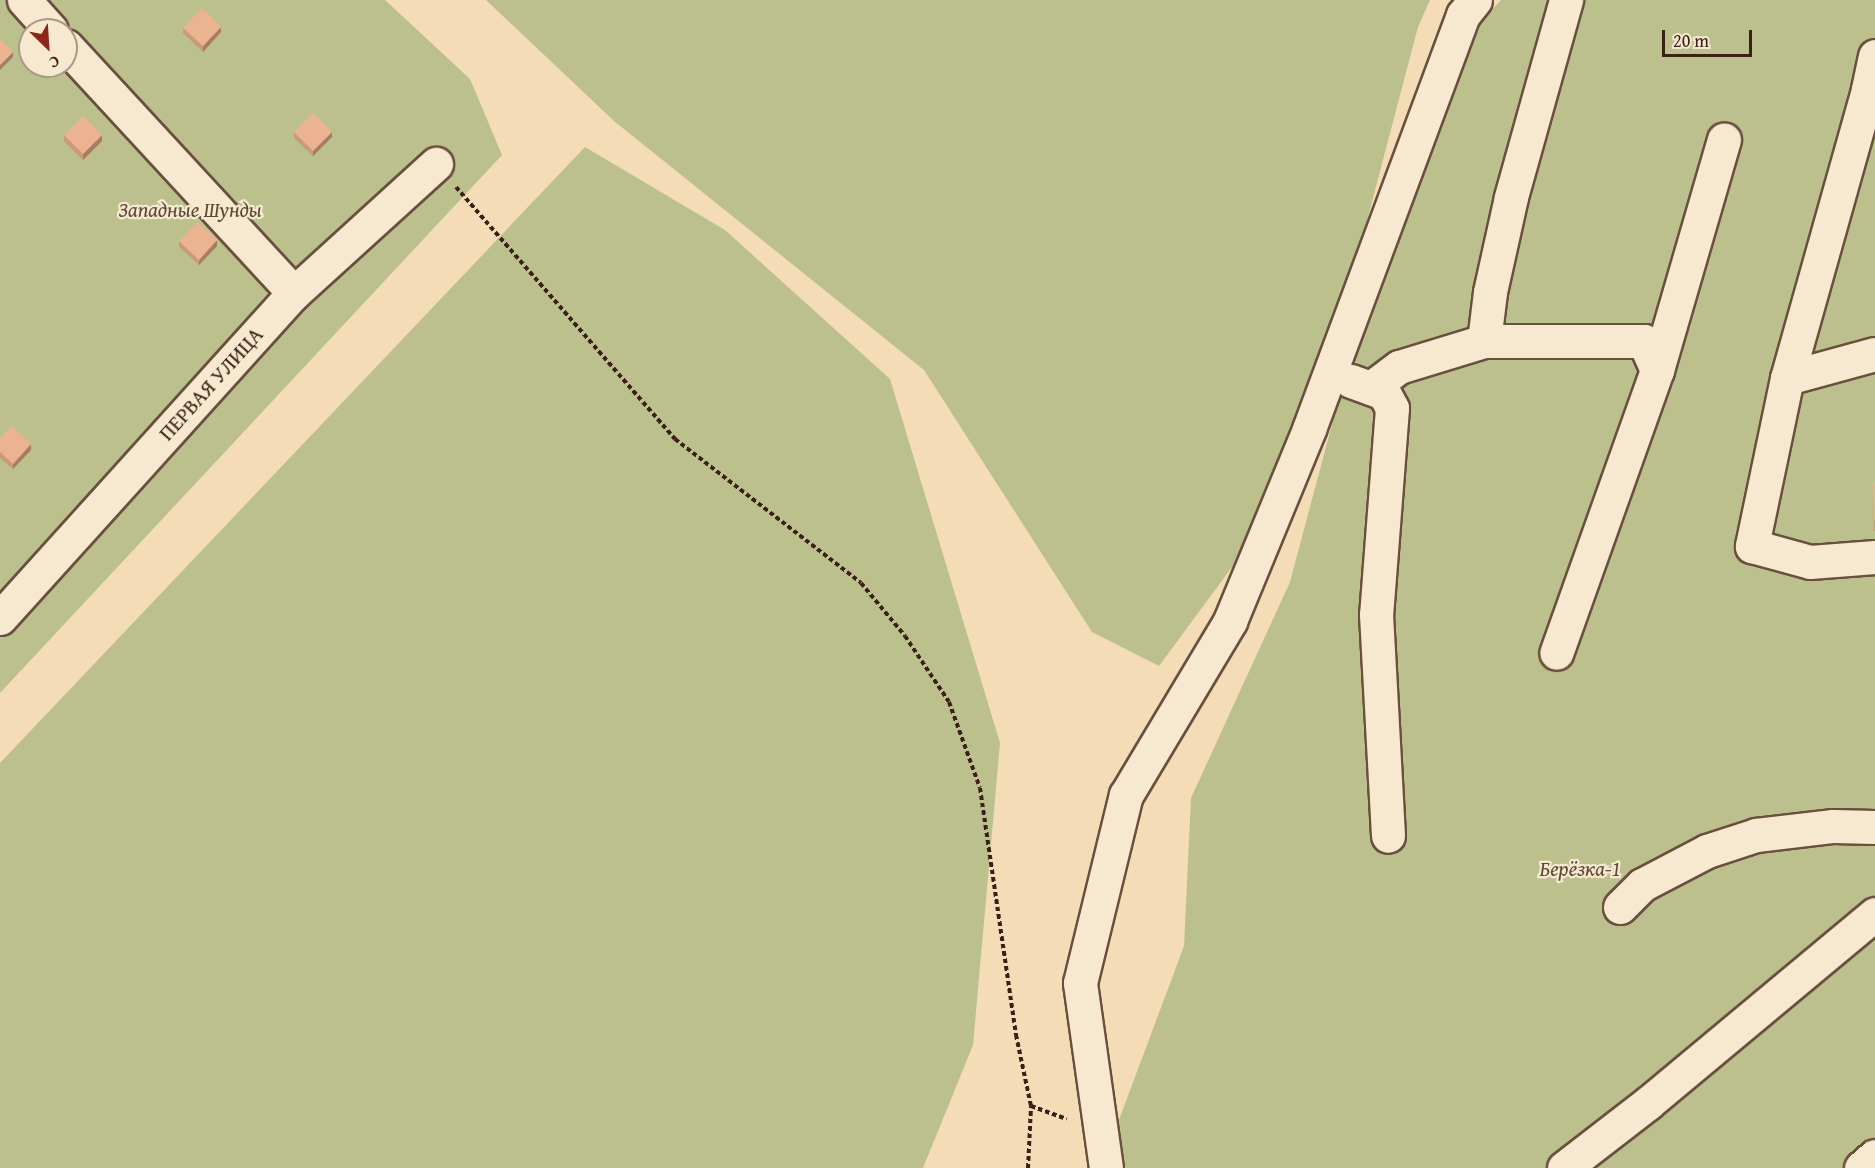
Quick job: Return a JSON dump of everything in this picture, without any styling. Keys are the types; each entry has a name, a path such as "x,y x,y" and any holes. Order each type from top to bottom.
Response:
{"street":[{"path":"24,0 40,18"},
{"path":"1106,1168 1080,983 1126,795 1230,621 1330,373 1463,15 1475,0"},
{"path":"1484,341 1490,292 1511,197 1566,0"},
{"path":"1875,56 1871,90 1787,378 1752,546 1810,562 1875,557"},
{"path":"78,59 294,293"},
{"path":"1556,653 1657,370 1724,140"},
{"name":"ПЕРВАЯ УЛИЦА","path":"4,606 294,293 436,164"},
{"path":"1371,388 1399,367 1484,341 1644,341 1657,370"},
{"path":"1787,378 1875,354"},
{"path":"1330,373 1384,393 1392,408 1376,614 1388,836"},
{"path":"1620,907 1642,885 1707,851 1756,835 1833,826 1875,827"},
{"path":"1564,1168 1648,1103 1875,914"},
{"path":"1861,1168 1875,1156"}],"path":[{"path":"436,164 675,439 861,583 905,636 949,702 980,788 1016,1035 1031,1106 1029,1168"},
{"path":"1031,1106 1101,1133"}],"green space":[{"name":"Западные Шунды","path":"0,0 385,0 470,79 502,155 0,693"},
{"path":"486,0 1430,0 1418,27 1300,475 1159,666 1092,632 924,370 614,121"},
{"name":"Берёзка-1","path":"1501,0 1875,0 1875,1168 1101,1168 1184,946 1191,798 1290,582 1423,83"},
{"path":"585,147 725,230 890,379 1000,743 973,1045 923,1168 0,1168 0,763"}],"building":[{"path":"202,8 221,27 203,46 183,28"},
{"path":"0,39 13,52 0,65"},
{"path":"313,113 332,132 313,151 294,132"},
{"path":"83,116 102,135 83,154 64,135"},
{"path":"197,222 217,240 199,260 179,241"},
{"path":"11,426 31,444 13,464 0,452 0,438"},
{"path":"1873,482 1875,482 1875,520 1874,520"}]}
